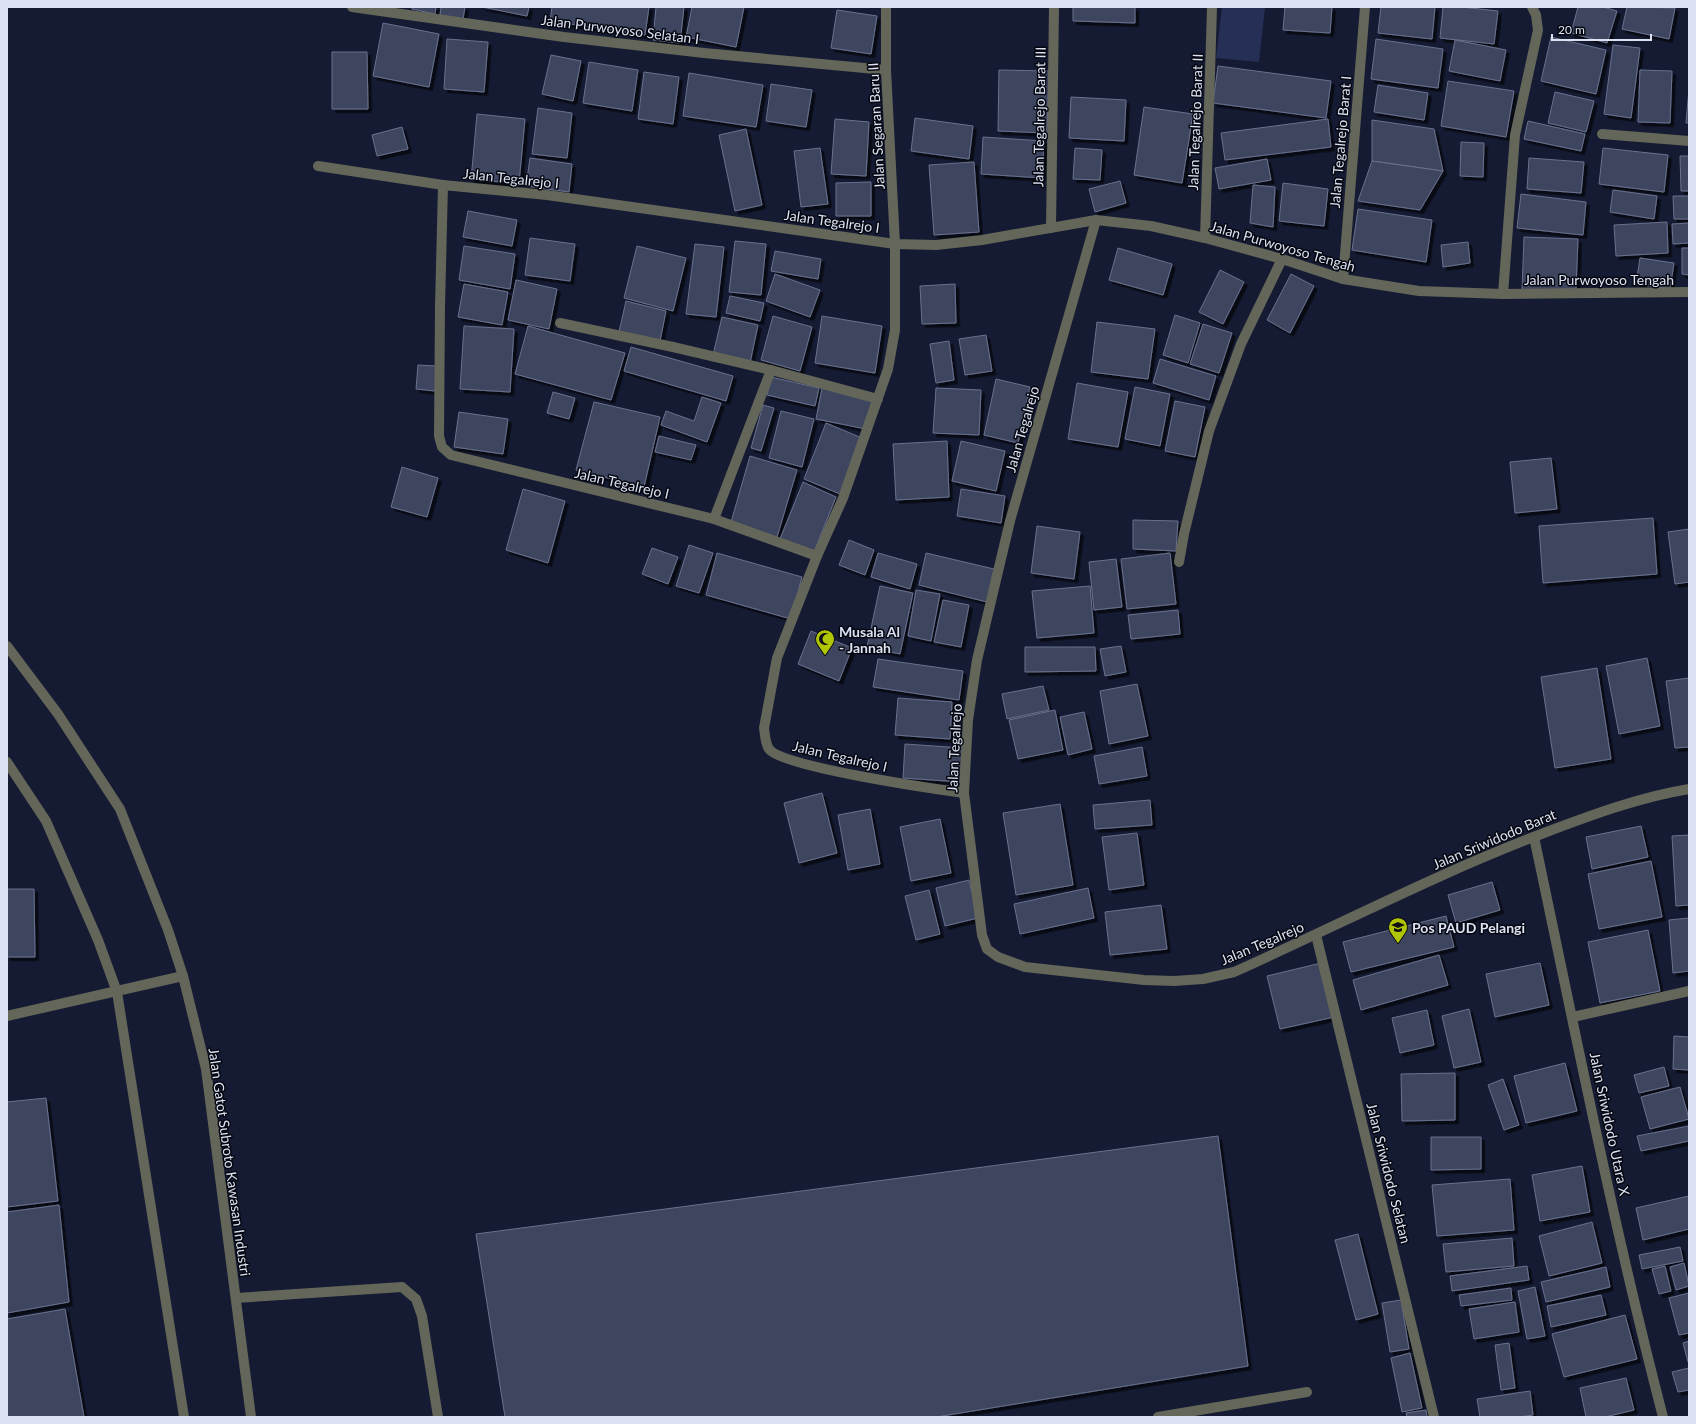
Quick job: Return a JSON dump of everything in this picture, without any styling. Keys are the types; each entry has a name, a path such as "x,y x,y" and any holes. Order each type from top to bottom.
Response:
{"street":[{"name":"Jalan Purwoyoso Selatan I","path":"352,7 564,37 704,53 886,70"},
{"name":"Jalan Segaran Baru II","path":"886,7 886,70 895,244"},
{"name":"Jalan Tegalrejo Barat III","path":"1051,228 1054,7"},
{"name":"Jalan Tegalrejo Barat II","path":"1205,238 1212,7"},
{"name":"Jalan Tegalrejo Barat I","path":"1343,279 1365,7"},
{"path":"1503,294 1515,134 1538,30 1536,15 1532,7"},
{"path":"1602,134 1689,141"},
{"name":"Jalan Tegalrejo I","path":"318,166 443,185 547,195 895,244 895,330 888,370 843,498 817,556 777,658 764,728 765,738 769,749 780,757 897,783 964,793"},
{"name":"Jalan Tegalrejo I","path":"443,185 439,436 442,447 451,455 714,519 817,556"},
{"name":"Jalan Purwoyoso Tengah","path":"895,244 956,244 1096,220 1151,226 1205,238 1282,259 1343,279 1419,291 1503,294 1689,292"},
{"name":"Jalan Tegalrejo","path":"1096,220 1010,521 977,660 968,720 964,793 982,935 987,949 998,957 1025,967 1144,980 1174,981 1204,979 1234,972 1316,935"},
{"path":"1179,562 1184,534 1209,431 1241,344 1282,259"},
{"path":"560,323 771,370 878,399"},
{"path":"714,519 771,370"},
{"name":"Jalan Gatot Subroto Kawasan Industri","path":"7,646 58,714 120,809 168,930 183,976 206,1069 251,1417"},
{"path":"7,762 46,821 98,940 117,992 184,1417"},
{"name":"Jalan Sriwidodo Barat","path":"1316,935 1478,860 1585,817 1671,792 1689,789"},
{"name":"Jalan Sriwidodo Utara X","path":"1534,837 1645,1348 1663,1417"},
{"name":"Jalan Sriwidodo Selatan","path":"1316,935 1434,1417"},
{"path":"7,1016 183,976"},
{"path":"1573,1017 1689,991"},
{"path":"236,1298 402,1287 416,1299 422,1316 438,1417"},
{"path":"1158,1417 1306,1392"}],"shaded area":[{"path":"1222,7 1265,7 1259,62 1216,58"}],"building":[{"path":"412,7 436,7 435,14 412,9"},
{"path":"441,7 465,7 463,19 440,15"},
{"path":"482,7 529,7 527,16"},
{"path":"552,7 649,7 645,35 550,21"},
{"path":"656,7 684,7 680,43 653,40"},
{"path":"692,7 744,7 736,47 686,37"},
{"path":"1073,7 1135,7 1135,23 1073,21"},
{"path":"1285,7 1332,7 1330,33 1283,30"},
{"path":"1381,7 1435,7 1432,39 1378,33"},
{"path":"1443,7 1461,7 1498,11 1494,44 1440,38"},
{"path":"1578,7 1603,7 1617,11 1607,43 1571,33"},
{"path":"1627,7 1675,8 1669,39 1622,29"},
{"path":"837,10 877,16 871,54 831,48"},
{"path":"383,23 439,34 429,87 373,76"},
{"path":"1551,37 1606,50 1596,94 1541,81"},
{"path":"447,39 488,42 484,92 444,89"},
{"path":"1376,39 1443,49 1438,88 1371,79"},
{"path":"1455,40 1506,50 1500,81 1449,71"},
{"path":"1613,45 1640,48 1631,118 1604,114"},
{"path":"332,52 367,52 368,109 332,109"},
{"path":"551,55 581,61 573,101 542,94"},
{"path":"589,62 638,70 632,111 583,103"},
{"path":"1218,66 1331,81 1326,118 1213,103"},
{"path":"999,70 1049,71 1047,133 998,131"},
{"path":"1640,70 1672,71 1670,123 1638,122"},
{"path":"644,72 679,77 673,124 638,119"},
{"path":"689,73 763,85 756,127 683,116"},
{"path":"1448,81 1514,91 1506,137 1441,126"},
{"path":"771,84 812,90 806,127 766,121"},
{"path":"1378,85 1428,93 1424,120 1374,112"},
{"path":"1689,89 1689,123 1686,123"},
{"path":"1555,92 1594,101 1586,132 1548,123"},
{"path":"1071,97 1126,100 1124,141 1069,138"},
{"path":"1144,107 1193,114 1182,183 1134,175"},
{"path":"538,108 572,113 567,158 532,154"},
{"path":"477,114 525,119 519,183 471,180"},
{"path":"915,118 973,126 969,159 911,151"},
{"path":"835,119 869,122 866,176 831,174"},
{"path":"1328,119 1331,147 1225,160 1221,133"},
{"path":"1372,120 1434,129 1443,171 1372,161"},
{"path":"1528,121 1585,134 1581,151 1524,139"},
{"path":"402,127 408,149 377,156 372,135"},
{"path":"746,129 762,205 735,211 719,135"},
{"path":"983,137 1044,141 1042,178 981,174"},
{"path":"1461,142 1484,143 1483,177 1460,176"},
{"path":"820,148 828,204 801,207 794,151"},
{"path":"1075,148 1102,150 1100,180 1073,179"},
{"path":"1603,148 1668,155 1664,192 1599,184"},
{"path":"1680,156 1689,156 1689,191 1681,191"},
{"path":"530,158 572,164 569,192 526,186"},
{"path":"1529,158 1584,162 1581,193 1527,189"},
{"path":"1267,159 1271,180 1219,189 1215,168"},
{"path":"1372,161 1443,171 1420,210 1358,201"},
{"path":"974,162 979,232 934,235 929,165"},
{"path":"1120,181 1126,203 1095,212 1089,189"},
{"path":"871,182 871,216 836,216 836,183"},
{"path":"1283,183 1328,189 1324,226 1279,221"},
{"path":"1253,185 1275,187 1273,227 1250,223"},
{"path":"1613,190 1657,196 1654,219 1610,212"},
{"path":"1521,194 1586,202 1583,235 1517,228"},
{"path":"1673,196 1689,196 1689,219 1674,219"},
{"path":"1358,209 1432,220 1426,262 1352,250"},
{"path":"468,211 517,220 512,246 463,237"},
{"path":"1667,222 1668,253 1616,256 1614,225"},
{"path":"1689,223 1689,243 1673,244 1672,224"},
{"path":"1524,237 1578,239 1576,289 1522,290"},
{"path":"530,238 575,244 570,281 525,275"},
{"path":"735,241 766,244 761,295 729,292"},
{"path":"1468,242 1470,263 1443,267 1441,245"},
{"path":"695,244 724,247 716,317 686,314"},
{"path":"464,246 515,254 510,289 459,280"},
{"path":"637,246 686,258 673,311 624,298"},
{"path":"1118,248 1172,264 1163,295 1109,280"},
{"path":"1682,248 1689,248 1689,275 1682,274"},
{"path":"775,251 821,259 818,279 771,271"},
{"path":"1640,258 1674,263 1670,289 1636,284"},
{"path":"1220,270 1244,282 1223,324 1199,312"},
{"path":"775,274 820,290 810,317 766,301"},
{"path":"1291,274 1314,286 1290,333 1267,320"},
{"path":"516,280 557,289 549,329 508,320"},
{"path":"464,284 508,292 502,325 458,317"},
{"path":"955,284 956,323 922,324 920,286"},
{"path":"730,296 764,303 760,321 726,313"},
{"path":"626,301 666,311 660,341 619,332"},
{"path":"1175,315 1200,323 1188,363 1163,355"},
{"path":"773,316 812,327 800,371 761,360"},
{"path":"822,316 882,326 875,373 815,363"},
{"path":"722,317 758,325 750,363 713,355"},
{"path":"1097,322 1155,329 1148,379 1091,372"},
{"path":"1203,324 1232,333 1219,373 1190,364"},
{"path":"464,326 514,329 510,392 460,389"},
{"path":"528,326 625,353 611,400 515,374"},
{"path":"986,335 992,371 965,375 959,339"},
{"path":"949,341 954,380 936,383 930,344"},
{"path":"631,347 733,376 726,401 624,371"},
{"path":"1160,359 1216,376 1209,400 1153,383"},
{"path":"418,365 437,366 435,391 416,389"},
{"path":"771,377 819,388 815,406 767,395"},
{"path":"996,379 1030,387 1018,443 984,435"},
{"path":"1077,383 1128,392 1118,447 1068,439"},
{"path":"1135,387 1170,394 1160,446 1125,439"},
{"path":"822,388 874,398 866,429 816,419"},
{"path":"936,388 981,390 979,435 933,433"},
{"path":"553,392 575,398 569,419 547,413"},
{"path":"702,397 721,403 707,442 661,425 666,411 694,421"},
{"path":"1175,401 1205,407 1195,457 1165,451"},
{"path":"594,402 660,417 644,487 576,470"},
{"path":"763,405 774,408 761,451 751,448"},
{"path":"781,411 814,419 802,467 769,458"},
{"path":"459,412 508,419 503,454 454,447"},
{"path":"826,423 862,438 840,494 804,479"},
{"path":"659,436 696,445 691,460 655,452"},
{"path":"947,441 949,497 896,500 893,444"},
{"path":"961,441 1005,451 996,491 952,481"},
{"path":"750,456 797,470 777,537 731,522"},
{"path":"1551,458 1557,509 1515,513 1510,462"},
{"path":"402,467 438,478 427,517 391,507"},
{"path":"803,482 836,497 814,552 780,539"},
{"path":"523,489 565,501 548,563 506,550"},
{"path":"961,489 1005,496 1001,523 957,516"},
{"path":"1653,518 1657,574 1543,583 1539,526"},
{"path":"1133,520 1178,521 1176,551 1133,549"},
{"path":"1037,526 1080,532 1074,579 1031,573"},
{"path":"1689,529 1689,582 1675,584 1668,532"},
{"path":"849,540 874,550 865,575 839,565"},
{"path":"689,545 713,553 699,593 676,586"},
{"path":"652,548 678,557 668,584 642,574"},
{"path":"717,553 802,577 791,619 706,595"},
{"path":"878,553 917,564 910,589 871,577"},
{"path":"926,553 994,569 987,602 919,585"},
{"path":"1170,553 1176,604 1127,609 1121,559"},
{"path":"1116,559 1122,607 1094,610 1089,562"},
{"path":"880,586 913,593 900,654 867,647"},
{"path":"1090,586 1094,633 1037,638 1032,591"},
{"path":"916,590 940,594 931,641 908,636"},
{"path":"943,600 969,605 961,647 934,642"},
{"path":"1178,610 1180,634 1131,639 1128,615"},
{"name":"Musala Al - Jannah","path":"811,631 852,648 839,681 798,664"},
{"path":"1121,646 1126,672 1105,676 1100,649"},
{"path":"1025,647 1095,647 1096,671 1025,672"},
{"path":"1647,658 1660,726 1619,734 1606,666"},
{"path":"878,659 963,671 959,700 873,687"},
{"path":"1597,668 1611,759 1555,768 1541,677"},
{"path":"1689,678 1689,747 1675,748 1666,681"},
{"path":"1137,684 1148,736 1109,744 1100,691"},
{"path":"1043,686 1049,710 1007,719 1002,694"},
{"path":"898,698 952,702 950,739 895,735"},
{"path":"1055,710 1063,750 1018,759 1009,720"},
{"path":"1084,712 1092,749 1068,755 1060,717"},
{"path":"905,744 963,748 960,782 903,778"},
{"path":"1142,747 1147,776 1099,784 1094,756"},
{"path":"822,793 837,853 799,863 784,803"},
{"path":"1150,800 1152,825 1095,829 1093,805"},
{"path":"1060,804 1073,885 1016,895 1003,813"},
{"path":"870,809 880,864 848,870 838,815"},
{"path":"940,819 951,873 911,881 900,827"},
{"path":"1641,826 1648,857 1592,869 1586,837"},
{"path":"1137,833 1144,885 1109,890 1102,837"},
{"path":"1689,835 1689,905 1676,906 1672,836"},
{"path":"1651,861 1662,917 1599,929 1588,874"},
{"path":"969,880 978,918 945,926 936,888"},
{"path":"1492,882 1500,910 1456,923 1448,895"},
{"path":"1088,888 1094,918 1020,934 1014,904"},
{"path":"7,889 34,889 35,957 7,957"},
{"path":"929,890 940,934 916,940 905,896"},
{"path":"1161,905 1167,949 1110,955 1105,912"},
{"name":"Pos PAUD Pelangi","path":"1446,916 1454,947 1351,972 1343,942"},
{"path":"1689,918 1689,971 1673,973 1669,920"},
{"path":"1648,930 1660,991 1600,1003 1588,942"},
{"path":"1439,955 1448,985 1361,1010 1353,980"},
{"path":"1321,963 1334,1017 1280,1029 1267,976"},
{"path":"1540,963 1549,1005 1495,1017 1486,974"},
{"path":"1469,1009 1481,1062 1454,1068 1442,1016"},
{"path":"1427,1010 1434,1045 1400,1053 1392,1018"},
{"path":"1674,1036 1689,1037 1689,1070 1673,1069"},
{"path":"1565,1063 1577,1111 1526,1123 1514,1076"},
{"path":"1664,1067 1669,1086 1639,1093 1634,1075"},
{"path":"1455,1073 1455,1120 1402,1121 1401,1074"},
{"path":"1503,1079 1519,1125 1504,1130 1488,1085"},
{"path":"1680,1087 1689,1119 1650,1129 1641,1097"},
{"path":"46,1098 58,1201 7,1207 7,1102"},
{"path":"1689,1126 1689,1141 1641,1151 1637,1136"},
{"path":"1218,1136 1248,1366 936,1417 505,1417 476,1234"},
{"path":"1431,1137 1481,1137 1481,1169 1431,1170"},
{"path":"1582,1166 1590,1212 1540,1221 1532,1175"},
{"path":"1510,1179 1514,1230 1437,1236 1432,1185"},
{"path":"1689,1196 1689,1229 1643,1240 1636,1208"},
{"path":"59,1205 69,1302 7,1313 7,1212"},
{"path":"1592,1222 1602,1263 1549,1276 1539,1236"},
{"path":"1358,1234 1378,1314 1356,1320 1335,1240"},
{"path":"1512,1238 1514,1266 1446,1272 1443,1244"},
{"path":"1680,1247 1683,1261 1642,1269 1639,1255"},
{"path":"1684,1263 1689,1286 1676,1290 1670,1267"},
{"path":"1527,1266 1529,1280 1452,1291 1450,1276"},
{"path":"1665,1266 1671,1291 1659,1294 1652,1269"},
{"path":"1606,1267 1610,1287 1546,1302 1541,1282"},
{"path":"1535,1287 1545,1336 1527,1339 1518,1291"},
{"path":"1511,1288 1512,1300 1461,1306 1459,1295"},
{"path":"1689,1293 1689,1333 1679,1335 1669,1298"},
{"path":"1601,1295 1606,1315 1551,1327 1547,1306"},
{"path":"1401,1300 1409,1349 1390,1352 1382,1303"},
{"path":"1515,1302 1519,1332 1474,1339 1469,1309"},
{"path":"65,1309 84,1417 7,1417 7,1319"},
{"path":"1625,1315 1637,1359 1564,1377 1552,1334"},
{"path":"1689,1341 1689,1361 1688,1362 1683,1343"},
{"path":"1509,1343 1515,1388 1501,1390 1495,1345"},
{"path":"1410,1353 1422,1408 1402,1412 1391,1358"},
{"path":"1689,1368 1689,1390 1678,1392 1672,1372"},
{"path":"1626,1378 1634,1410 1605,1417 1586,1417 1580,1388"},
{"path":"1530,1391 1533,1415 1519,1417 1480,1417 1477,1399"},
{"path":"1426,1410 1427,1417 1407,1417 1406,1413"}],"place":[{"name":"Musala Al - Jannah","path":"825,656"},
{"name":"Pos PAUD Pelangi","path":"1398,944"}]}
